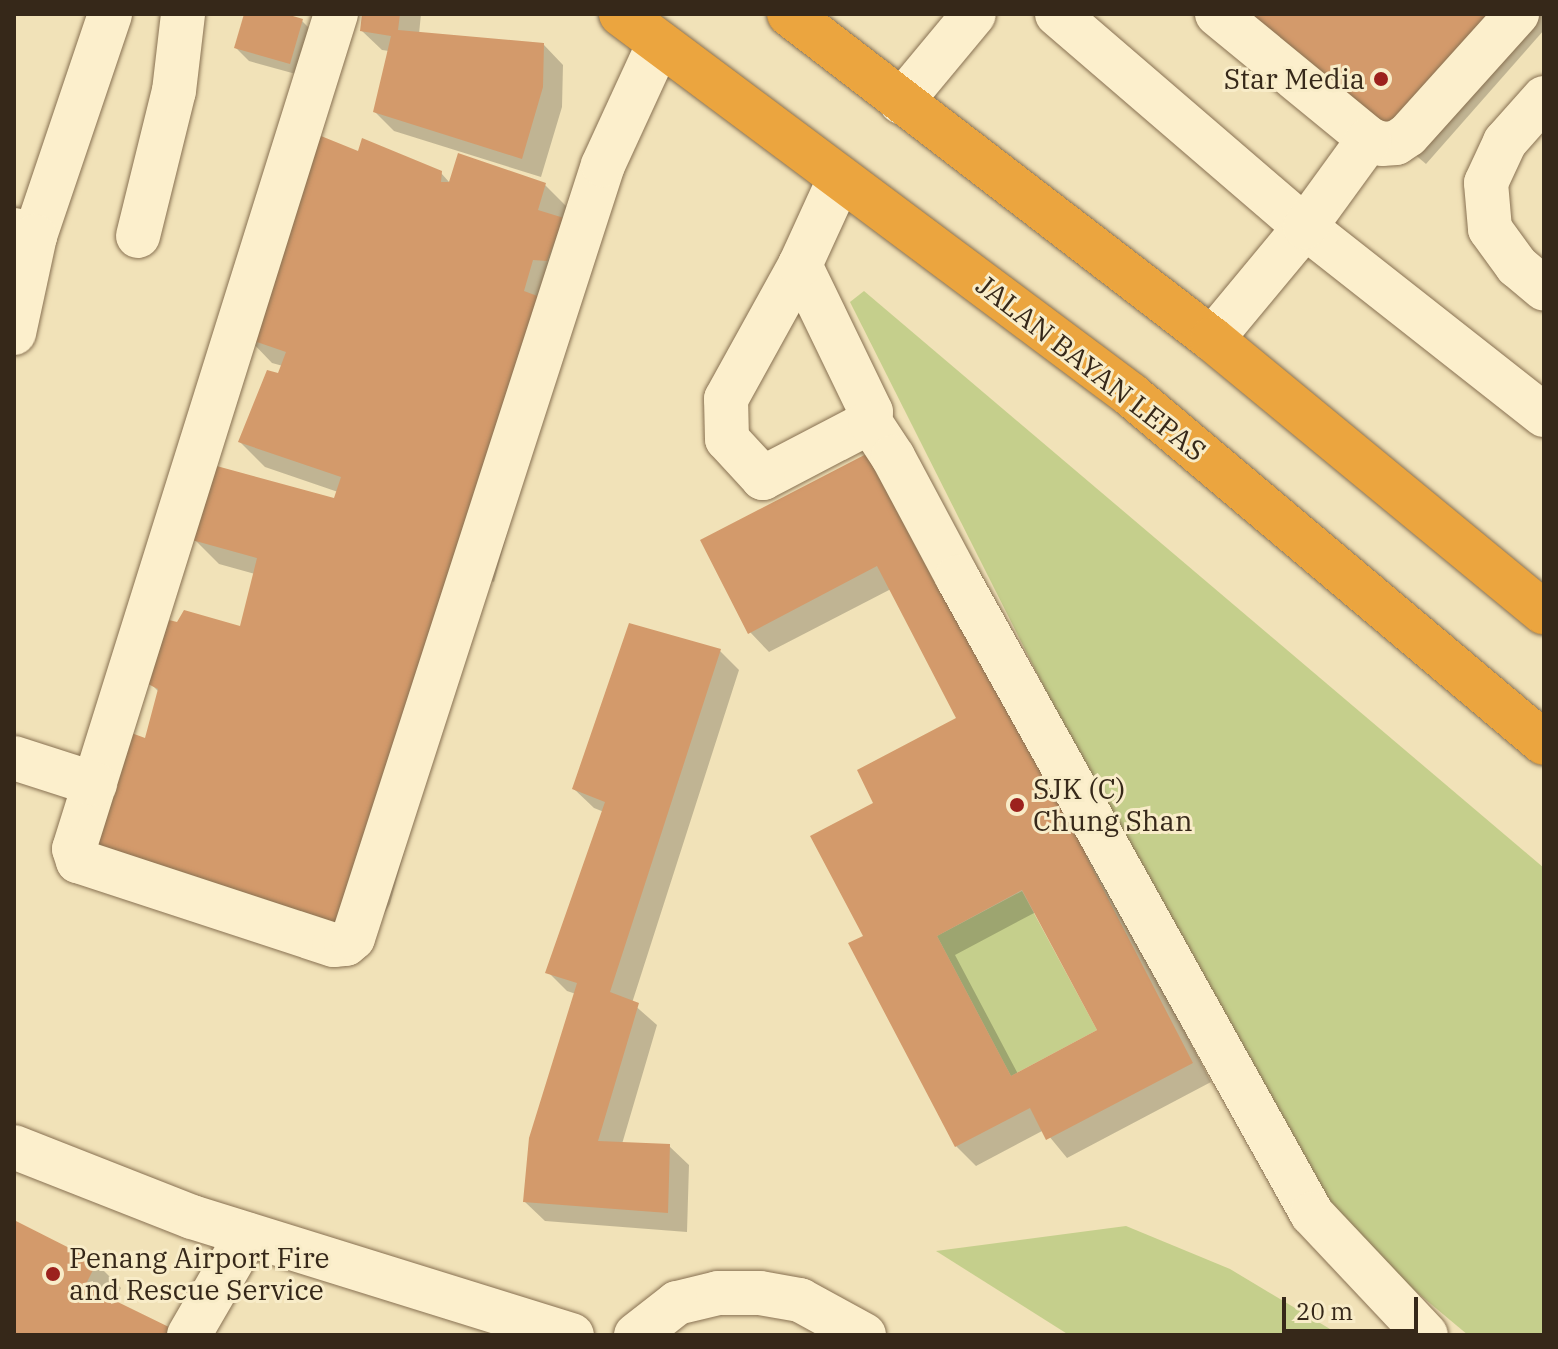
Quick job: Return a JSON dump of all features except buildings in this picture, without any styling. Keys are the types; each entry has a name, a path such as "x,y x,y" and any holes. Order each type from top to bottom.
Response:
{"highway":[{"name":"JALAN BAYAN LEPAS","path":"621,14 839,180 1131,395 1544,743"},
{"path":"789,14 1212,339 1544,613"}],"street":[{"path":"14,333 25,233 110,14"},
{"path":"138,236 174,91 183,14"},
{"path":"336,14 74,849 78,861 334,945 346,944 353,938 603,165 659,43"},
{"path":"901,102 974,14"},
{"path":"1057,14 1305,227 1544,415"},
{"path":"1217,14 1369,139 1382,144 1396,143 1408,135 1517,14"},
{"path":"1544,98 1505,142 1486,183 1490,229 1517,266 1544,289"},
{"path":"1212,339 1305,227 1369,139"},
{"path":"839,180 800,265 726,399 727,439 763,478 870,422"},
{"path":"800,265 871,412 870,422 893,457 1312,1214 1426,1335"},
{"path":"14,758 95,784"},
{"path":"14,1147 247,1235 572,1335"},
{"path":"189,1335 247,1235"},
{"path":"636,1335 677,1303 718,1293 760,1293 800,1300 864,1335"}],"green space":[{"path":"864,291 1544,868 1544,1335 1468,1335 1353,1239 1242,1080 850,302"},
{"path":"1022,891 1097,1030 1011,1076 937,936"},
{"path":"1126,1226 1230,1269 1340,1335 1069,1335 936,1251"}],"place":[{"name":"Star Media","path":"1381,79"},
{"name":"SJK (C) Chung Shan","path":"1017,805"},
{"name":"Penang Airport Fire and Rescue Service","path":"53,1274"}]}
